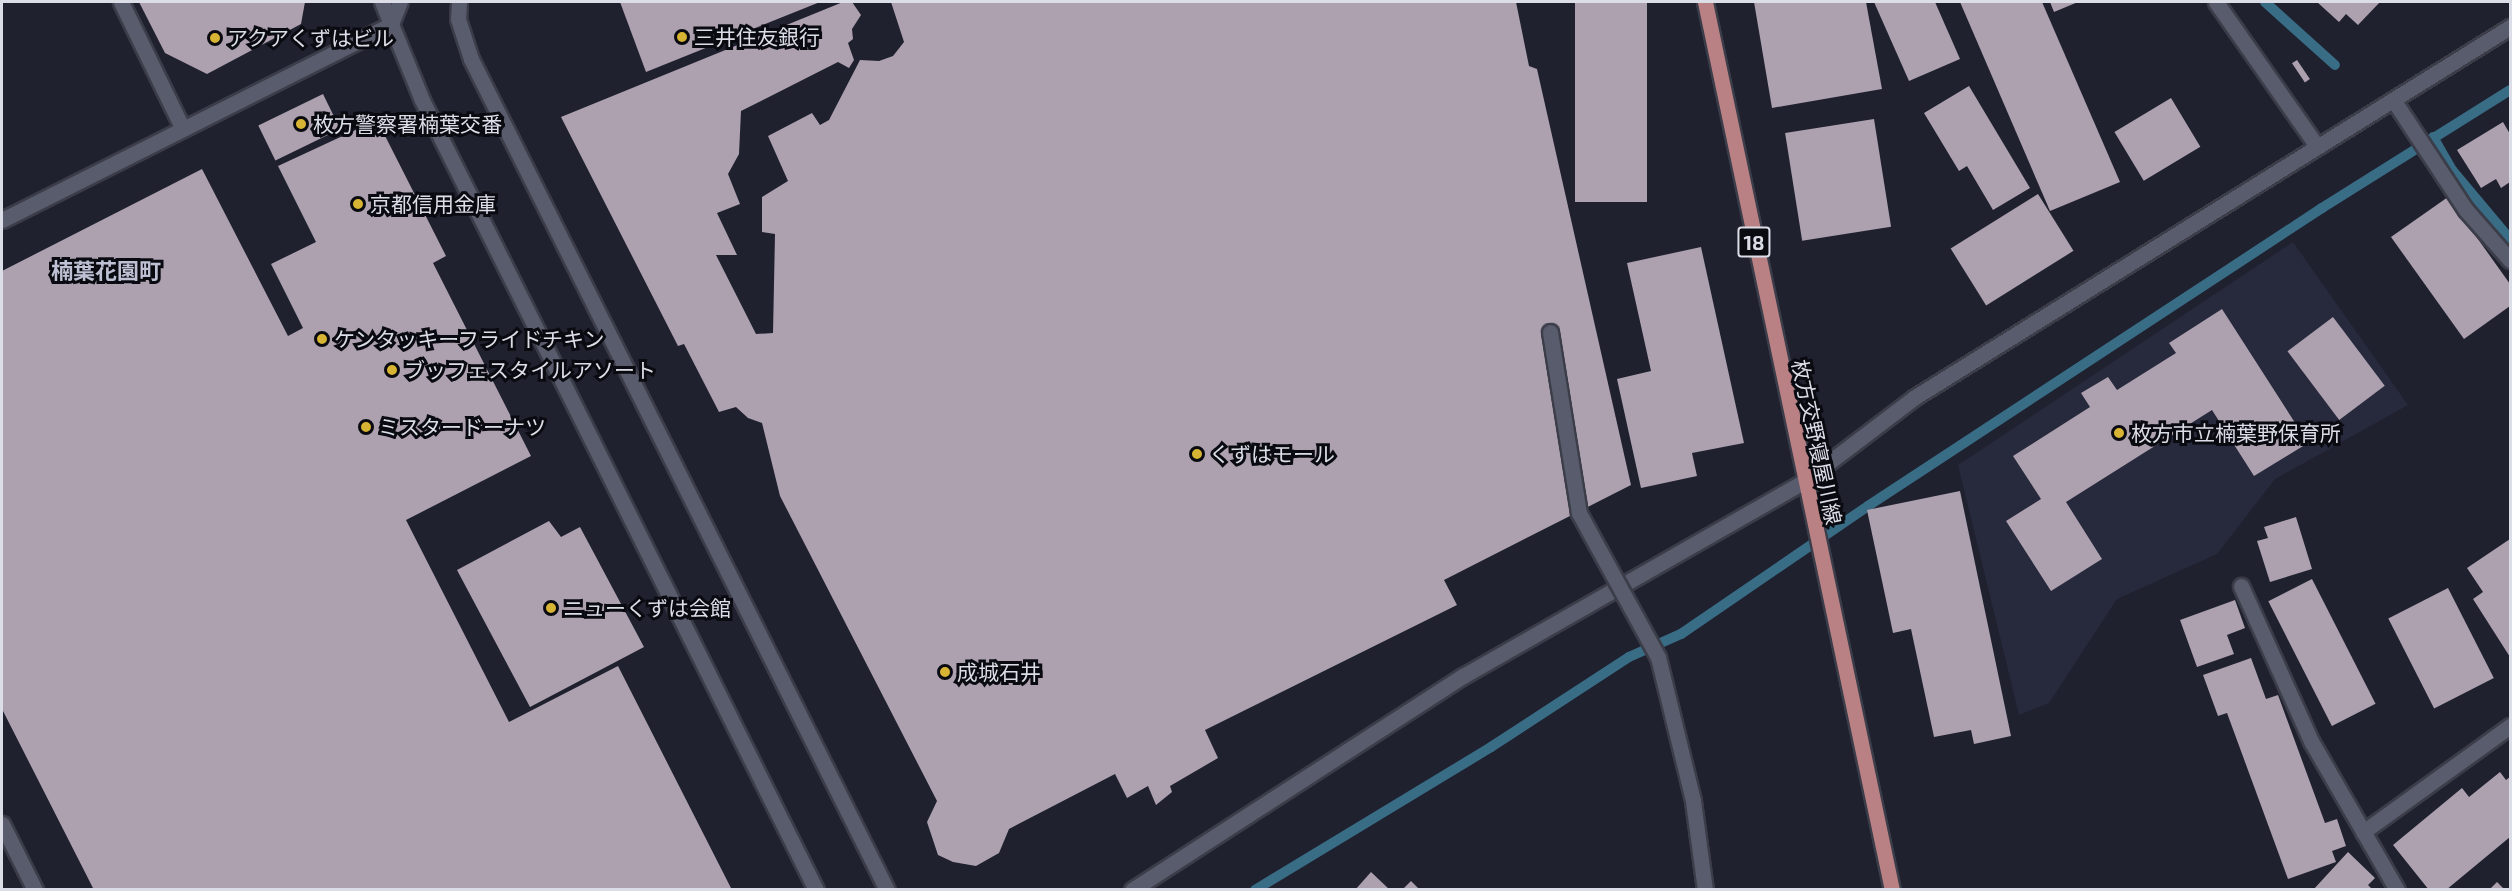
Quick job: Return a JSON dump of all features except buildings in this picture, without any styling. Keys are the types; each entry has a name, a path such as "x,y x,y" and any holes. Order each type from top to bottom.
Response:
{"main road":[{"name":"枚方交野寝屋川線","path":"1705,2 1803,482 1892,890"}],"street":[{"path":"120,2 183,129"},
{"path":"382,2 419,94 816,890"},
{"path":"2,220 392,24 400,2"},
{"path":"459,2 458,19 471,59 888,890"},
{"path":"2216,2 2317,146"},
{"path":"1131,890 1463,676 1803,482 1915,397 2511,27"},
{"path":"2394,101 2466,210 2511,260"},
{"path":"1550,332 1580,513 1659,657 1692,801 1705,890"},
{"path":"2241,586 2311,741 2397,890"},
{"path":"2363,832 2511,726"},
{"path":"2,824 35,890"}],"shaded area":[{"path":"2293,242 2408,405 2275,479 2217,554 2117,599 2049,703 2019,715 1958,465"}],"waterway":[{"path":"2265,2 2335,65"},
{"path":"1255,890 1491,747 1629,657 1681,634 1868,506 2322,208 2510,90"},
{"path":"2433,137 2452,170 2510,239"}],"place":[{"name":"三井住友銀行","path":"682,37"},
{"name":"アクアくずはビル","path":"215,38"},
{"name":"枚方警察署楠葉交番","path":"301,124"},
{"name":"京都信用金庫","path":"358,204"},
{"name":"ケンタッキーフライドチキン","path":"322,339"},
{"name":"ブッフェスタイルアソート","path":"392,370"},
{"name":"ミスタードーナツ","path":"366,427"},
{"name":"枚方市立楠葉野保育所","path":"2119,433"},
{"name":"くずはモール","path":"1197,454"},
{"name":"ニューくずは会館","path":"551,608"},
{"name":"成城石井","path":"945,672"}],"district":[{"name":"楠葉花園町","path":"106,271"}]}
